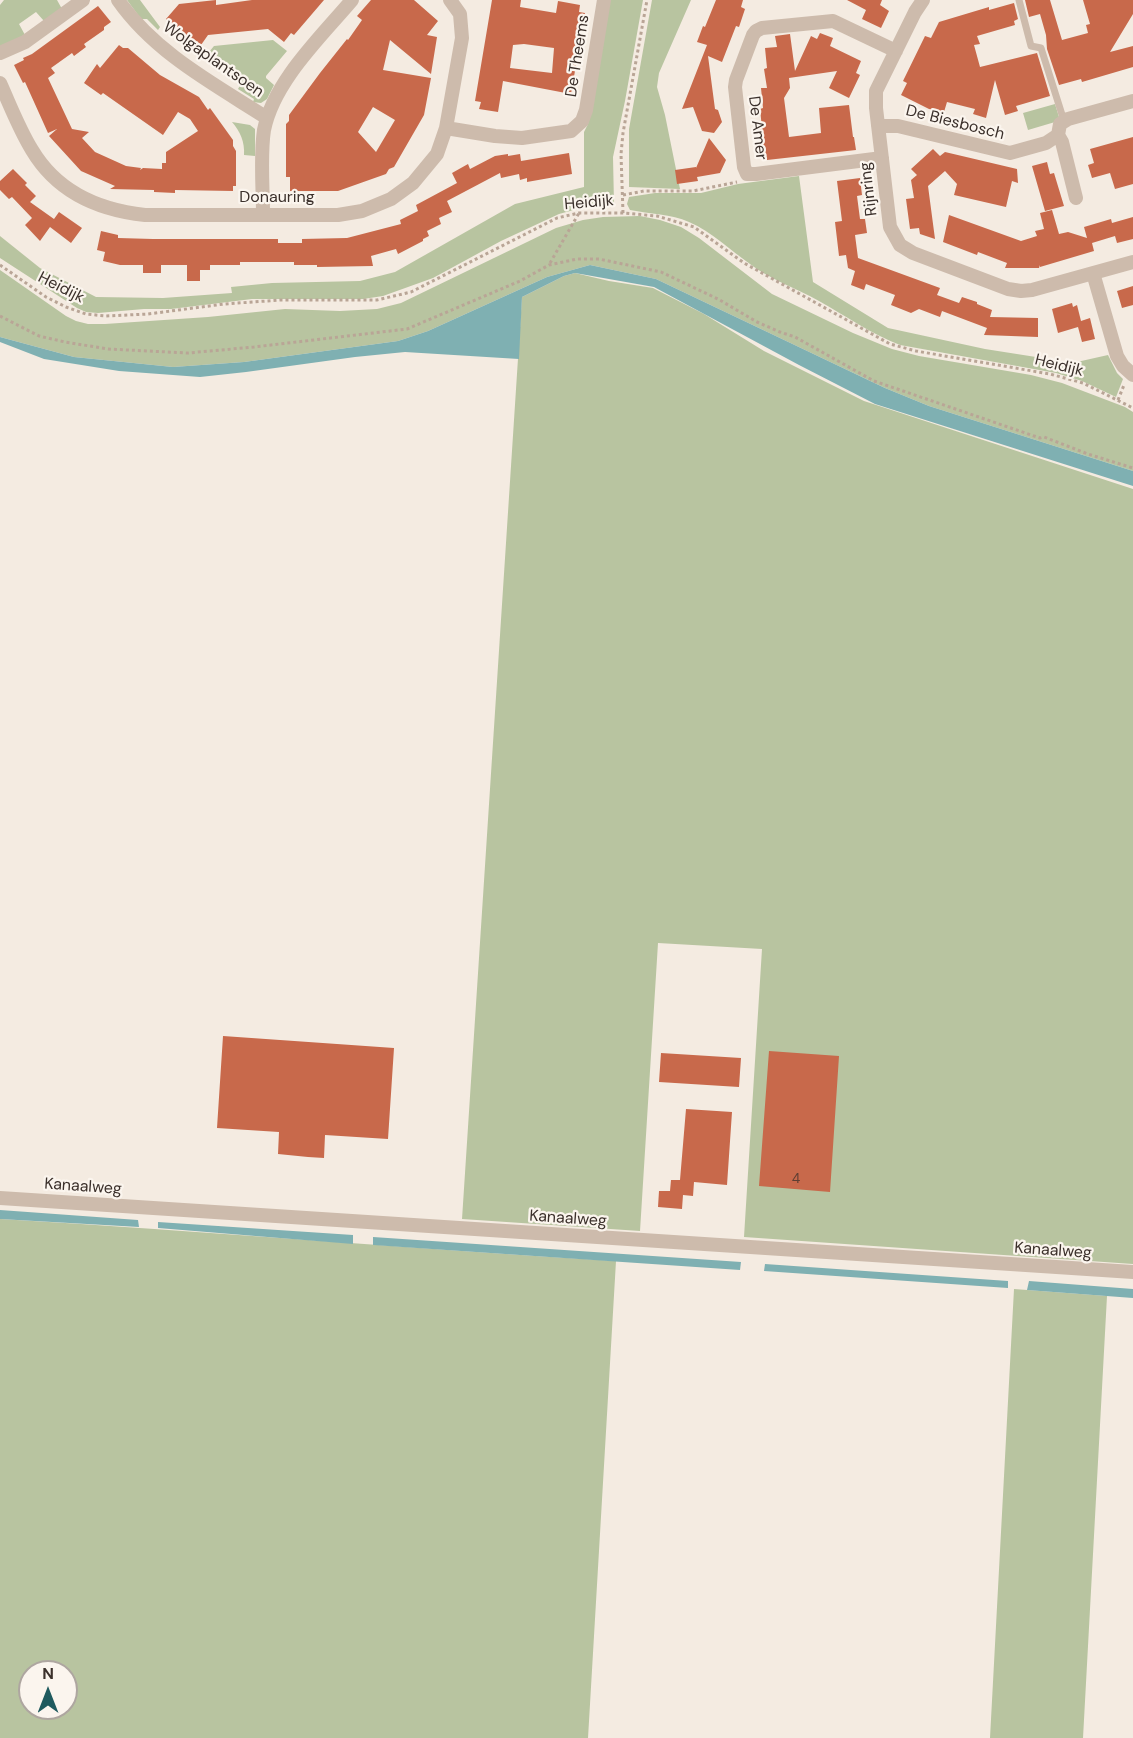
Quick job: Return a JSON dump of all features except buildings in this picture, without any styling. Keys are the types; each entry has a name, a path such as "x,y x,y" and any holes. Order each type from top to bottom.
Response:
{"street":[{"path":"0,53 25,42 82,0"},
{"name":"Wolgaplantsoen","path":"118,0 135,23 168,53 267,118"},
{"name":"Wolgaplantsoen","path":"263,214 263,147 267,118 277,93 352,0"},
{"name":"Donauring","path":"0,83 30,148 38,160 55,179 92,203 120,212 145,215 338,215 362,211 391,199 413,183 436,154 446,128 462,38 460,14 450,0"},
{"name":"De Theems","path":"446,128 522,138 571,131 582,121 586,110 604,0"},
{"name":"Rijnring","path":"924,0 915,12 876,92 890,227 900,245 913,253 1008,289 1021,291 1133,262"},
{"name":"De Amer","path":"882,159 747,174 744,167 735,87 756,31 762,28 833,21 896,51"},
{"path":"1076,198 1062,142 1058,135 1060,124 1068,118 1133,101"},
{"name":"De Biesbosch","path":"878,126 898,126 1011,153 1046,143 1058,135"},
{"path":"1093,273 1117,356 1123,366 1133,375"},
{"name":"Kanaalweg","path":"0,1198 1133,1272"}],"lane":[{"path":"1019,0 1031,46 1041,48 1064,121"}],"path":[{"path":"623,213 621,154 623,134 647,0"},
{"path":"623,195 644,191 693,191 738,182 747,174"},
{"path":"549,264 579,213"},
{"name":"Heidijk","path":"0,266 46,297 66,307 86,314 106,316 148,314 224,304 281,300 377,300 411,292 556,218 579,213 657,216 694,227 744,263 890,344 916,351 1050,374 1083,383 1133,408"},
{"path":"0,316 39,336 108,349 188,353 254,347 407,328 520,281 549,264 577,259 599,259 661,272 718,299 757,322 795,337 874,381 993,423 1040,438 1044,437 1133,468"}],"green space":[{"path":"4,0 57,0 62,9 44,21 36,12 19,24 25,35 0,48 0,5"},
{"path":"127,0 140,0 160,27 158,30 147,19 141,19"},
{"path":"608,0 643,0 613,157 614,204 581,208 559,214 501,241 433,278 383,296 363,299 252,299 171,309 86,312 0,258 0,236 40,268 96,297 163,298 232,293 231,287 272,283 360,281 395,272 515,204 584,187 584,132 588,124"},
{"path":"652,0 691,0 659,73 657,87 680,189 629,187 629,129"},
{"path":"273,40 287,51 266,76 274,85 267,99 261,103 253,102 254,99 238,89 242,82 204,58 214,46"},
{"path":"1055,104 1059,117 1055,122 1028,130 1023,113"},
{"path":"232,122 250,125 255,129 255,156 244,155 241,137"},
{"path":"799,176 813,282 888,328 985,349 1055,360 1059,366 1108,355 1117,373 1123,379 1116,397 1082,381 1056,373 900,345 766,275 697,226 675,217 630,210 627,204 629,197 655,193 701,193 738,184"},
{"path":"640,216 681,227 699,238 772,294 892,349 919,356 1031,375 1062,383 1125,407 1133,412 1133,471 929,406 885,388 656,279 590,265 547,277 428,331 398,341 244,362 173,367 74,357 0,337 0,270 66,316 88,324 208,317 285,309 340,311 377,309 401,303 556,228 603,217"},
{"path":"575,273 653,288 704,314 764,351 864,401 1133,489 1133,1264 744,1237 762,949 658,943 640,1231 462,1219 522,297 564,276"},
{"path":"0,1219 616,1261 588,1738 0,1738"},
{"path":"1014,1289 1107,1296 1083,1738 990,1738"}],"water":[{"path":"590,265 656,279 885,388 929,406 1133,471 1133,486 875,404 654,287 575,273 564,276 522,297 519,359 405,352 200,377 119,371 44,359 0,342 0,337 74,357 173,367 244,362 398,341 428,331 547,277"},
{"path":"0,1210 138,1220 139,1227 0,1219"},
{"path":"158,1222 353,1235 353,1244 158,1228"},
{"path":"373,1237 741,1262 740,1270 373,1245"},
{"path":"765,1264 1008,1281 1008,1288 764,1271"},
{"path":"1029,1281 1133,1289 1133,1298 1027,1290"}]}
